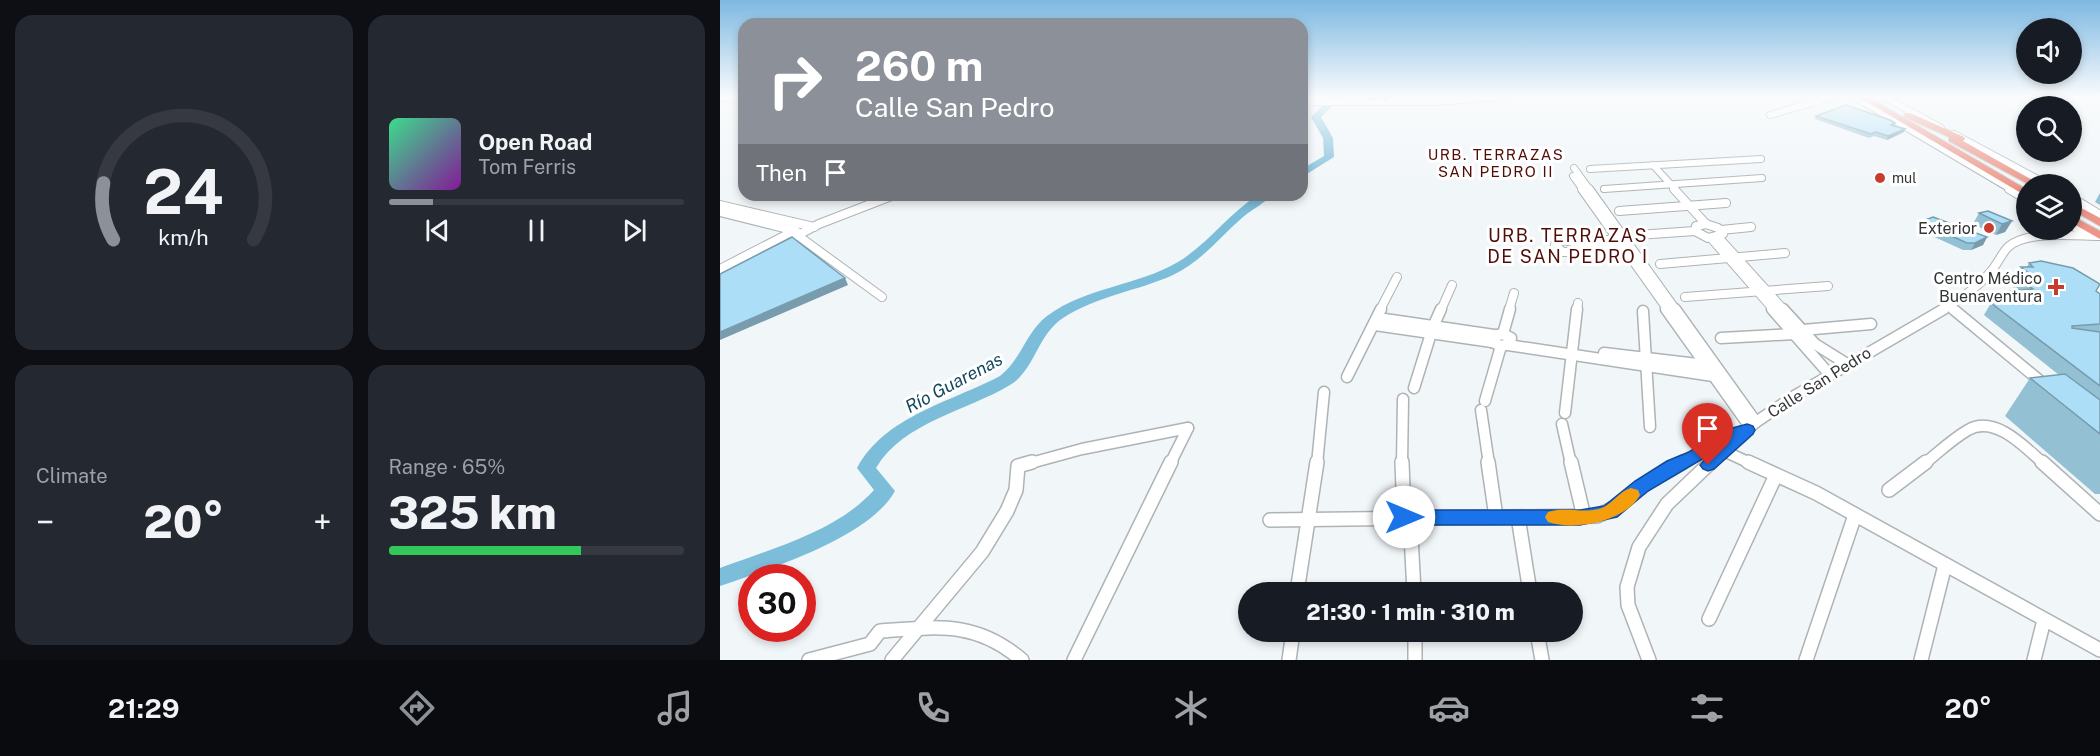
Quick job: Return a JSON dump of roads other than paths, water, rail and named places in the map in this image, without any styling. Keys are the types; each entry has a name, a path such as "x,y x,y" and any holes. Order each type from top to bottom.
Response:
{"highway":[{"path":"1913,127 2016,187"},
{"path":"1928,127 2016,174"},
{"path":"1934,127 1971,143"},
{"path":"2082,212 2100,223"},
{"path":"2082,227 2094,236"}],"street":[{"path":"1905,127 2016,193"},
{"path":"1941,127 2028,174"},
{"path":"1590,169 1761,159"},
{"path":"1650,165 1687,207 1700,227 1717,235 1733,258 1799,332 1830,375"},
{"path":"1577,175 1705,365 1725,378 1751,426"},
{"path":"1604,189 1762,178"},
{"path":"720,269 871,201"},
{"path":"720,275 803,230 878,201"},
{"path":"1619,211 1725,203"},
{"path":"2082,204 2100,215"},
{"path":"720,205 803,230 882,297"},
{"path":"720,212 803,230"},
{"path":"1638,235 1700,227 1717,235 1751,227"},
{"name":"Calle San Pedro","path":"1649,660 1628,605 1627,587 1639,547 1667,504 1751,426 1847,364 1914,324 1950,306 1983,280 2015,243 2039,237 2094,236"},
{"path":"1577,245 1622,242"},
{"path":"1622,242 1715,371 1751,426"},
{"path":"1660,264 1785,253"},
{"path":"1347,377 1397,277"},
{"path":"1414,388 1432,330 1452,285"},
{"path":"1685,297 1828,286"},
{"path":"1496,517 1483,406 1514,294"},
{"path":"1578,303 1564,419 1584,517"},
{"path":"1950,306 2053,392"},
{"path":"1643,311 1648,362 1650,427"},
{"path":"1376,321 1715,371"},
{"path":"1721,338 1871,324"},
{"path":"1799,332 1847,364"},
{"path":"1648,362 1705,365"},
{"path":"1299,582 1309,518 1324,392"},
{"path":"1403,399 1402,481 1413,582"},
{"path":"1270,520 1584,517 1611,512 1642,486 1673,466 1695,456 1725,436 1751,426"},
{"path":"1889,490 1970,429 1982,426 2004,432 2016,439 2100,514"},
{"path":"892,660 982,552 1016,490 1018,466 1082,449 1188,428 1074,660"},
{"path":"1724,451 1816,493 2100,650"},
{"path":"1710,619 1776,475"},
{"path":"1806,660 1855,515"},
{"path":"1518,517 1528,582"},
{"path":"1921,660 1945,566"},
{"path":"2034,660 2044,620"},
{"path":"809,660 870,644 880,631 961,628 1006,644 1022,660"},
{"path":"1289,660 1292,642"},
{"path":"1415,642 1415,660"},
{"path":"1539,642 1542,660"}],"waterway":[{"name":"Río Guarenas","path":"1308,170 1329,157 1328,138 1322,127"},
{"name":"Río Guarenas","path":"720,577 810,543 854,519 872,506 885,491 866,468 875,453 889,440 928,417 1006,380 1017,370 1039,332 1053,318 1077,304 1153,278 1182,265 1257,201"}],"place":[{"name":"mul","path":"1880,178"},
{"name":"Exterior","path":"1989,228"},
{"name":"Centro Médico Buenaventura","path":"2056,287"}],"district":[{"name":"URB. TERRAZAS SAN PEDRO II","path":"1496,164"},
{"name":"URB. TERRAZAS DE SAN PEDRO I","path":"1568,246"}]}
